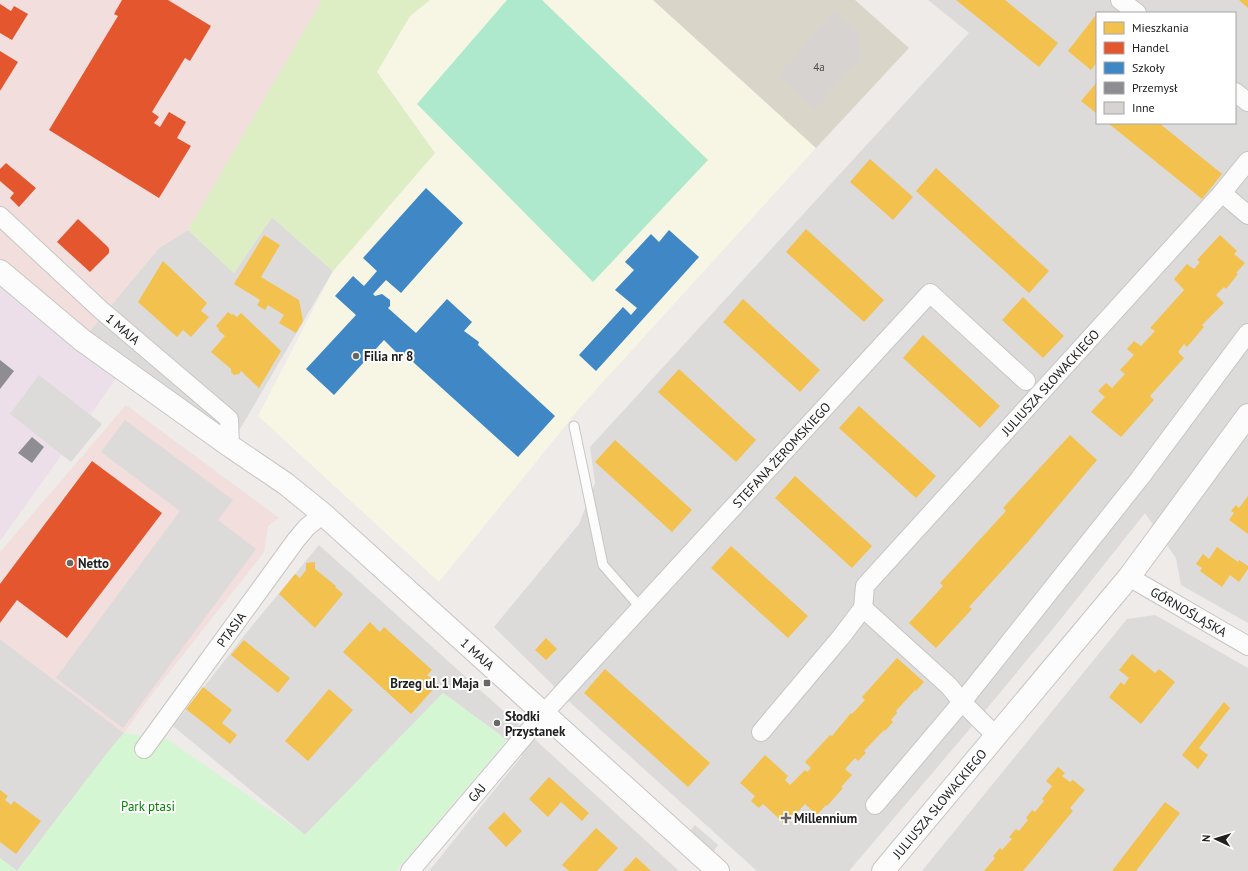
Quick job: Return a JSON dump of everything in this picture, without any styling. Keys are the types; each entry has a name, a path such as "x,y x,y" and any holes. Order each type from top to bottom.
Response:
{"street":[{"path":"1120,0 1135,12"},
{"path":"1236,93 1248,102"},
{"name":"JULIUSZA SŁOWACKIEGO","path":"996,736 962,702 949,686 863,608 865,586 1222,193 1248,161"},
{"path":"1222,193 1248,215"},
{"name":"1 MAJA","path":"0,216 101,310 229,419 230,446"},
{"name":"1 MAJA","path":"0,271 82,340 230,446 286,484 323,514 718,871"},
{"name":"STEFANA ŻEROMSKIEGO","path":"544,713 930,293 1026,381"},
{"path":"875,804 962,702 1140,478 1248,333"},
{"name":"JULIUSZA SŁOWACKIEGO","path":"883,871 1129,577 1248,415"},
{"name":"PTASIA","path":"144,749 296,540 323,514"},
{"name":"GÓRNOŚLĄSKA","path":"1129,577 1248,646"},
{"path":"761,732 841,637 863,608"},
{"name":"GAJ","path":"410,871 544,713"}],"lane":[{"path":"574,426 603,565 640,607"}],"shaded area":[{"path":"0,0 322,0 188,230 159,248 82,340 0,268"},
{"path":"430,0 653,0 816,148 583,404 439,582 258,416 333,271 435,153 377,72 410,16"},
{"path":"653,0 855,0 909,48 816,148"},
{"path":"928,0 1248,0 1248,623 1181,585 1176,558 1145,513 1056,625 849,871 757,871 573,705 494,627 579,524 595,483 590,447 969,33"},
{"path":"272,217 333,271 230,446 82,340 159,248 188,230 234,273"},
{"path":"0,268 123,369 0,541"},
{"path":"39,375 102,424 71,462 10,414"},
{"path":"126,405 279,518 268,526 264,552 149,698 124,733 0,639 0,552"},
{"path":"125,420 233,500 218,520 256,549 123,728 56,678 180,511 101,452"},
{"path":"585,531 671,549 584,646 532,596"},
{"path":"319,545 679,871 429,871 522,756 507,740 443,693 305,835 173,726 251,627"},
{"path":"1155,615 1248,668 1248,871 922,871 1127,619"},
{"path":"0,639 124,733 17,871 0,858"},
{"path":"11,673 111,749 90,776 0,708 0,689"},
{"path":"0,729 79,790 70,802 0,750"},
{"path":"695,825 718,845 713,852 690,831"}],"green space":[{"path":"322,0 430,0 410,16 377,72 435,153 333,271 272,217 234,273 188,230"},
{"path":"507,0 542,0 708,160 593,282 417,104"},
{"name":"Park ptasi","path":"443,693 507,740 396,871 17,871 124,733 167,739 305,835"},
{"path":"0,858 17,871 0,871"}],"building: Mieszkania":[{"path":"956,0 1005,0 1058,43 1039,67"},
{"path":"1239,0 1248,0 1248,8"},
{"path":"1096,15 1096,63 1091,70 1068,51"},
{"path":"1096,83 1096,113 1081,101"},
{"path":"1109,124 1160,124 1222,174 1202,199"},
{"path":"870,159 913,197 893,220 850,182"},
{"path":"936,168 1049,271 1029,293 916,191"},
{"path":"806,229 884,300 864,322 786,252"},
{"path":"264,235 280,245 261,277 299,300 303,321 296,333 279,323 284,315 268,305 265,310 257,305 260,300 234,284"},
{"path":"1220,235 1237,251 1234,254 1245,263 1236,273 1238,274 1226,289 1224,287 1216,295 1224,303 1202,325 1204,327 1187,347 1184,344 1178,352 1184,358 1150,396 1154,400 1121,437 1091,412 1105,397 1098,391 1106,383 1112,388 1125,374 1120,370 1134,355 1127,349 1134,341 1141,346 1155,331 1150,328 1184,290 1174,279 1187,264 1194,269 1200,262 1197,260"},
{"path":"163,261 207,303 201,311 209,317 191,337 183,330 177,337 138,302"},
{"path":"1023,297 1064,336 1043,358 1002,320"},
{"path":"743,299 820,370 800,392 723,322"},
{"path":"228,312 237,317 241,313 281,351 259,388 241,371 239,374 234,375 231,372 231,369 211,352 225,336 216,326"},
{"path":"923,335 1000,406 980,428 903,358"},
{"path":"679,369 756,440 736,462 658,392"},
{"path":"859,406 936,476 916,498 839,428"},
{"path":"1070,435 1097,460 1027,543 969,607 972,609 936,648 909,623 943,586 940,583 1006,511 1003,508"},
{"path":"615,440 692,510 672,532 595,462"},
{"path":"795,476 872,546 852,568 775,498"},
{"path":"1248,496 1248,534 1229,520 1234,513 1231,511 1236,505 1239,508"},
{"path":"731,546 808,616 788,638 711,568"},
{"path":"1217,547 1238,562 1239,560 1248,566 1248,569 1239,582 1230,575 1222,587 1200,571 1202,568 1196,564 1203,554 1209,559"},
{"path":"315,562 315,569 336,586 335,587 343,594 315,628 279,594 295,574 300,578 306,570 306,563"},
{"path":"370,622 380,632 384,627 432,670 427,675 438,684 411,714 343,652"},
{"path":"546,638 557,649 546,660 535,650"},
{"path":"244,640 290,678 278,693 231,655"},
{"path":"1132,654 1155,673 1159,669 1175,682 1141,724 1109,697 1121,682 1124,685 1129,678 1119,670"},
{"path":"897,658 924,682 896,711 897,713 891,720 893,722 864,751 866,753 858,761 855,758 845,769 852,775 827,806 826,805 817,815 805,804 786,825 763,804 759,808 751,801 755,796 740,783 765,755 788,776 785,780 790,785 805,770 807,772 811,768 805,762 830,735 832,736 851,713 852,714 865,700 862,697"},
{"path":"605,669 710,763 688,787 584,693"},
{"path":"203,687 232,710 222,723 237,735 230,744 186,709"},
{"path":"329,689 353,710 308,761 285,741"},
{"path":"1224,702 1230,708 1199,748 1208,755 1198,769 1182,755"},
{"path":"1058,767 1065,773 1062,776 1070,782 1073,780 1085,790 1070,808 1073,811 1023,871 984,871 995,858 993,856 1000,848 1002,850 1012,839 1009,837 1016,829 1019,831 1028,820 1026,818 1032,810 1035,812 1044,801 1042,799 1052,786 1046,781"},
{"path":"549,777 589,813 582,821 561,802 548,817 529,799"},
{"path":"0,790 8,796 5,800 11,805 14,801 41,821 16,854 0,842"},
{"path":"1165,802 1180,813 1136,871 1112,871"},
{"path":"504,812 522,831 506,847 488,828"},
{"path":"596,828 618,848 597,871 569,871 562,865"},
{"path":"636,857 651,871 623,871"}],"building: Handel":[{"path":"122,0 168,0 211,26 190,61 185,58 152,112 159,117 154,123 160,127 169,112 186,122 177,138 191,146 159,198 49,130 118,16 114,14"},
{"path":"0,4 11,11 14,6 28,14 12,40 0,33"},
{"path":"0,51 18,62 0,91"},
{"path":"6,163 36,188 19,207 10,198 14,193 0,181 0,169"},
{"path":"78,219 109,249 109,253 90,272 57,242"},
{"name":"Netto","path":"92,461 162,513 67,638 17,600 0,623 0,584"}],"building: Szkoły":[{"path":"426,188 463,223 401,293 386,280 373,294 375,296 382,294 390,300 390,306 388,308 416,333 447,299 472,322 464,331 479,342 478,345 555,416 518,457 402,352 399,355 384,340 334,395 306,369 356,315 335,296 353,276 364,286 377,271 363,258"},
{"path":"669,230 699,257 596,371 579,355 623,307 631,315 637,308 615,290 634,270 625,262 651,234 659,242"}],"building: Przemysł":[{"path":"0,360 14,371 0,389"},
{"path":"32,437 44,447 32,463 18,453"}],"building: Inne":[{"path":"834,10 860,33 861,58 815,110 778,76"}],"place":[{"name":"Filia nr 8","path":"356,356"},
{"name":"Netto","path":"70,563"},
{"name":"Brzeg ul. 1 Maja","path":"487,683"},
{"name":"Słodki Przystanek","path":"497,723"},
{"name":"Millennium","path":"786,818"}]}
